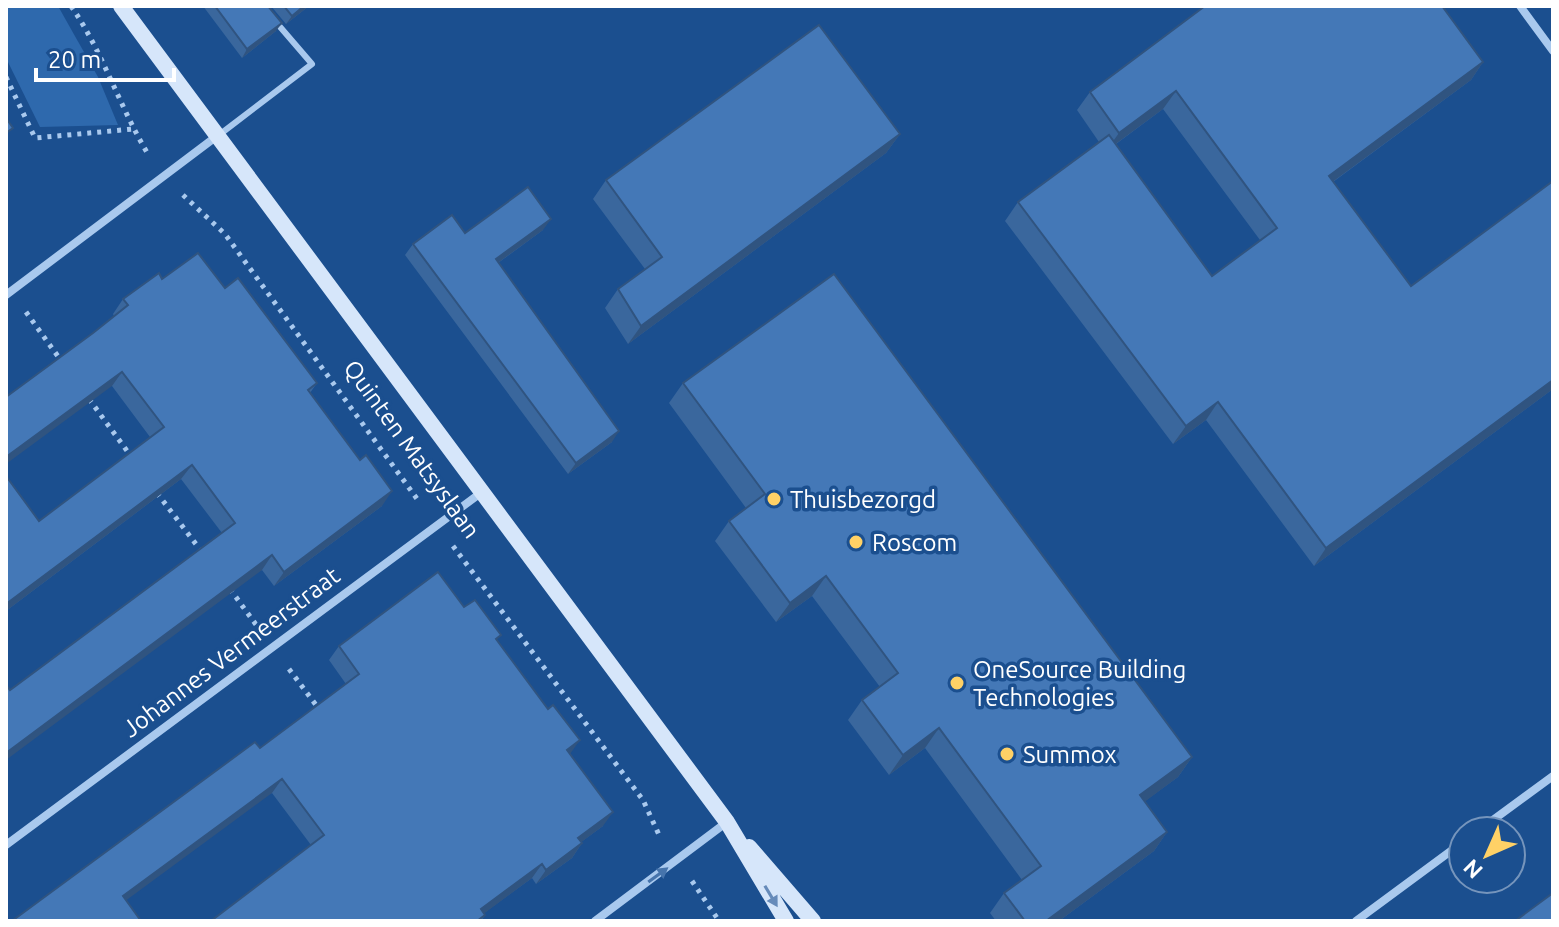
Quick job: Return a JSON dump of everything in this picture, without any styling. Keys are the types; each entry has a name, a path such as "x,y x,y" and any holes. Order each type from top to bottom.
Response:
{"street":[{"name":"Quinten Matsyslaan","path":"121,6 727,822 813,921"},
{"path":"1520,6 1553,51"},
{"path":"9,293 217,136"},
{"name":"Johannes Vermeerstraat","path":"6,845 482,492"},
{"path":"1500,815 1553,776"},
{"name":"Quinten Matsyslaan","path":"727,822 786,921"},
{"path":"595,921 727,822"},
{"path":"1356,921 1447,854"}],"lane":[{"path":"217,136 312,64 273,18"}],"path":[{"name":"Quinten Matsyslaan","path":"71,6 99,53 133,129 164,176 225,234 643,800 662,840 719,921"},
{"path":"6,77 35,138 133,129"},
{"path":"9,293 66,366"},
{"path":"84,391 138,467"},
{"path":"156,491 209,562"},
{"path":"227,586 327,720"}],"shaded area":[{"path":"6,6 58,6 98,77 118,125 40,127 6,58"}],"building":[{"path":"215,6 268,6 282,23 247,49"},
{"path":"284,6 304,6 292,16"},
{"path":"1205,6 1442,6 1483,62 1329,176 1411,286 1553,181 1553,380 1326,548 1218,402 1186,426 1018,202 1109,135 1212,276 1277,228 1176,91 1119,133 1090,92"},
{"path":"819,25 900,134 641,326 618,289 662,257 606,180"},
{"path":"6,118 13,128 6,133"},
{"path":"528,187 551,219 496,259 619,431 576,463 413,244 452,215 465,233"},
{"path":"198,253 225,288 238,278 317,383 308,390 360,460 366,455 392,491 284,572 272,555 6,753 6,685 10,690 235,523 192,465 6,604 6,476 39,521 164,427 122,372 6,457 6,397 128,305 123,299 159,273 162,279"},
{"path":"834,274 1192,757 1140,795 1167,832 1046,921 1025,921 1004,893 1041,866 939,728 903,755 862,700 898,673 826,576 790,603 729,521 765,494 683,383"},
{"path":"438,572 464,607 475,600 501,635 496,639 548,709 553,705 580,740 567,750 613,812 578,838 582,843 546,870 542,864 481,909 485,915 477,921 211,921 324,835 282,779 123,896 141,921 12,921 255,742 260,748 359,674 339,646"},
{"path":"1553,893 1553,921 1515,921"}],"place":[{"name":"Thuisbezorgd","path":"774,499"},
{"name":"Roscom","path":"856,542"},
{"name":"OneSource Building Technologies","path":"957,683"},
{"name":"Summox","path":"1007,754"}]}
